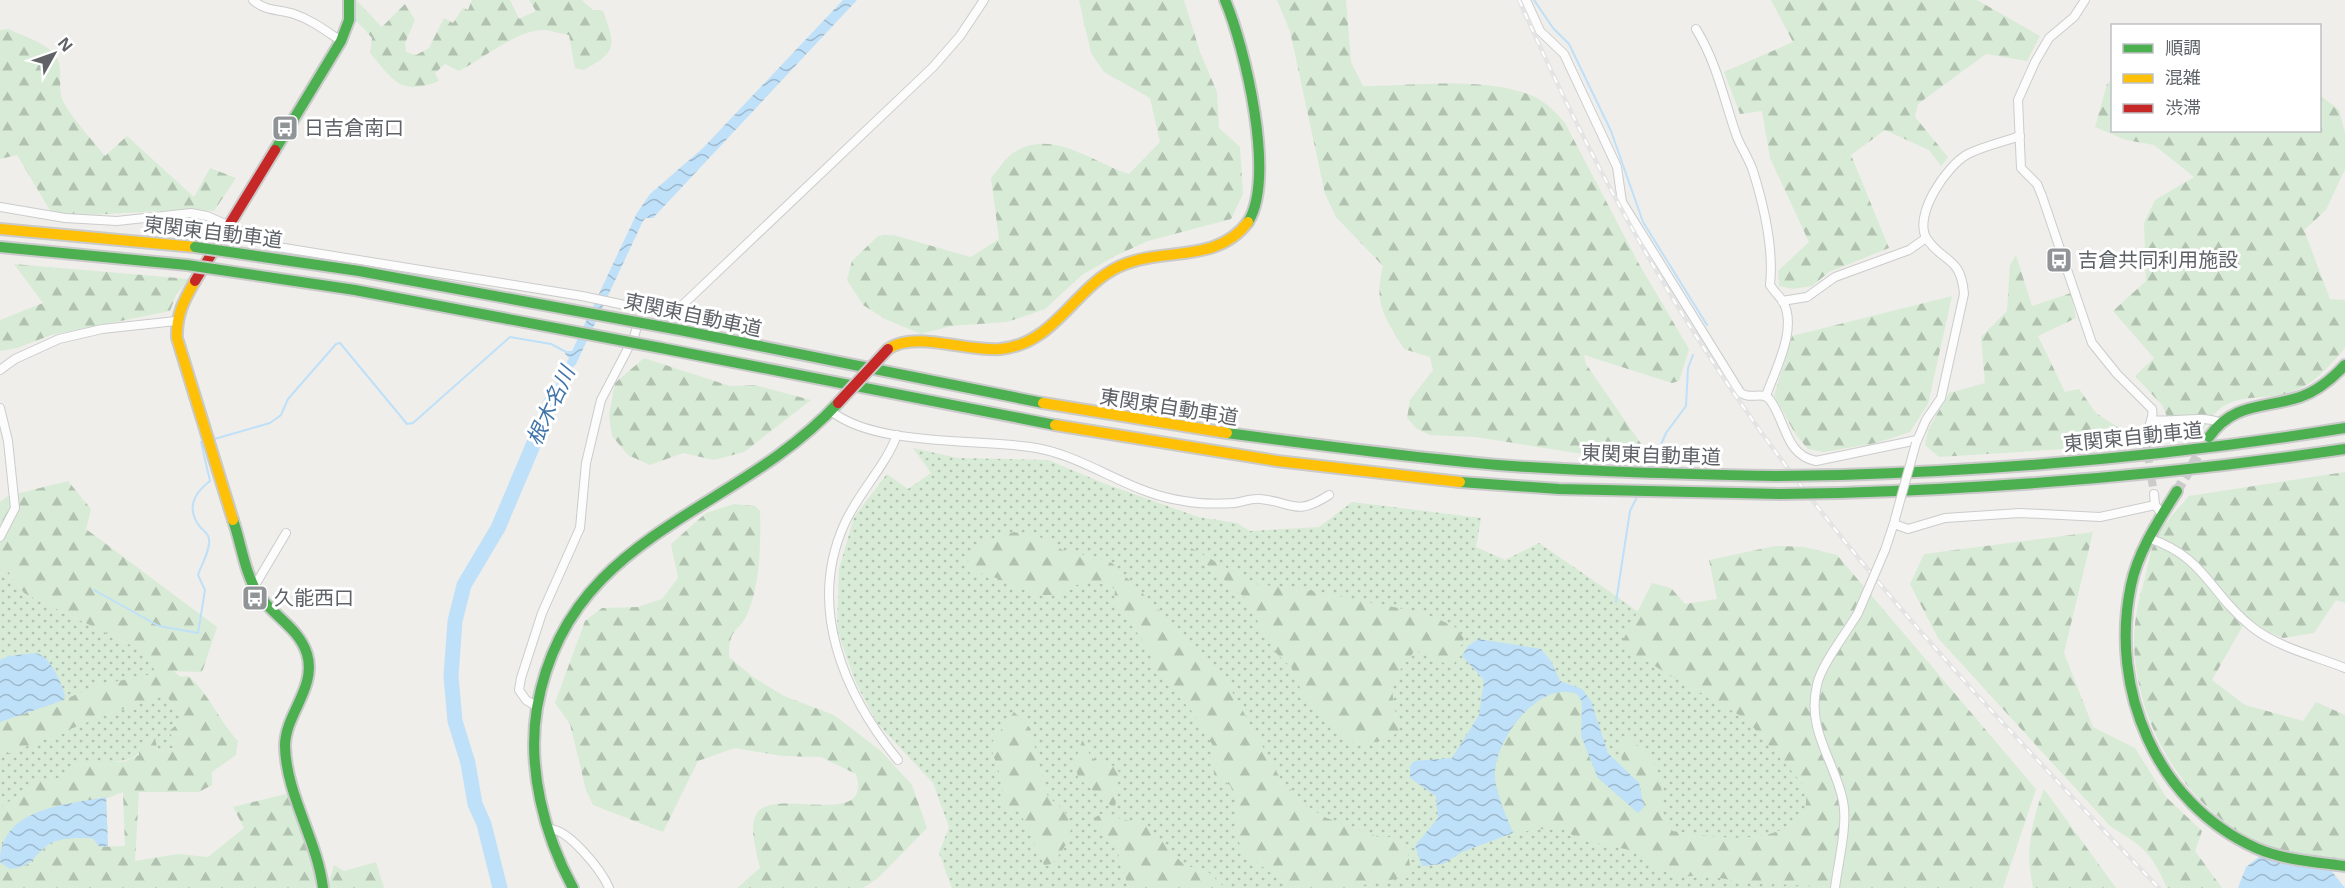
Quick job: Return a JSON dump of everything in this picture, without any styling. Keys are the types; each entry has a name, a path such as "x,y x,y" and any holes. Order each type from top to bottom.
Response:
{"main road":[{"path":"323,888 320,865 299,810 285,750 288,730 308,684 310,665 304,645 298,636 264,604 254,587 177,338 176,321 184,300 198,281 228,225 341,41 349,20 349,0"},
{"path":"573,888 558,858 549,829 539,793 535,765 536,706 551,654 565,624 603,574 637,545 756,471 834,407 888,349 903,340 981,348 1010,348 1027,343 1060,321 1115,269 1141,257 1210,249 1225,244 1238,234 1248,224 1257,205 1259,183 1252,85 1246,54 1225,0"},
{"name":"東関東自動車道","path":"0,229 195,247 359,271 680,330 887,374 1073,410 1318,448 1452,461 1590,471 1731,476 1841,475 1965,470 2160,453 2344,428"},
{"name":"東関東自動車道","path":"0,247 187,265 356,290 872,390 1242,456 1485,484 1839,494 1980,488 2107,478 2345,449"},
{"path":"2208,438 2219,422 2236,409 2305,395 2329,381 2345,365"},
{"path":"2177,491 2158,510 2131,584 2126,610 2126,675 2136,716 2157,758 2185,796 2228,833 2256,848 2283,856 2345,866"}],"street":[{"path":"253,0 265,9 291,13 313,22 341,41"},
{"path":"0,207 65,218 117,221 191,213 228,225 278,247 587,297 672,315 933,67 960,36 984,0"},
{"path":"1526,0 1540,31 1564,54 1617,167 1622,202 1740,392 1749,397 1766,396"},
{"path":"2085,0 2074,17 2049,38 2018,100 2021,168 2037,184 2042,195 2089,336 2113,369 2152,409 2145,436 2146,443"},
{"path":"1696,29 1717,73 1738,139 1753,171 1766,224 1772,270 1770,285 1782,301 1787,332 1766,396 1793,447 1809,460 1816,461 1916,442"},
{"path":"1835,888 1844,818 1843,800 1818,735 1815,715 1816,684 1858,613 1885,550 1916,442 1941,398 1964,294 1963,281 1958,269 1926,238 1923,222 1925,212 1947,172 1968,154 2020,136"},
{"path":"1782,301 1807,297 1835,277 1909,250 1926,238"},
{"path":"536,706 526,700 519,690 521,678 538,622 580,528 586,463 601,400 634,337 642,309"},
{"path":"0,360 15,358 73,335 160,321 176,321"},
{"path":"0,370 15,358"},
{"path":"834,407 856,426 897,435 1054,451 1144,489 1183,501 1232,503 1255,498 1296,508 1307,506 1329,495"},
{"path":"0,408 8,441 15,508 0,537"},
{"path":"2151,420 2172,423 2207,418 2219,422"},
{"path":"897,435 858,498 837,543 831,568 828,615 833,641 851,687 875,732 898,760"},
{"path":"1894,521 1908,529 1946,518 2020,513 2100,517 2158,510 2154,494"},
{"path":"254,587 286,534"},
{"path":"2148,538 2172,546 2187,556 2207,577 2231,609 2254,628 2275,640 2345,668"},
{"path":"549,829 560,830 572,841 594,865 609,888"}],"green space":[{"path":"356,0 382,27 405,4 415,20 405,43 406,52 416,55 429,48 444,18 453,23 463,8 468,10 472,0 510,0 519,19 536,11 529,0 582,0 593,10 603,11 610,32 611,47 602,58 583,70 575,68 569,35 545,30 532,31 511,40 459,71 445,64 435,73 439,81 415,87 406,86 392,78 370,53 372,38 354,18"},
{"path":"1079,0 1184,0 1200,52 1217,92 1219,128 1240,147 1243,194 1231,219 1148,241 1115,256 1082,275 1045,309 1007,322 951,326 921,334 885,319 863,305 847,280 852,261 878,236 893,235 971,257 999,239 991,178 1013,153 1027,146 1057,145 1129,174 1160,142 1150,98 1104,72 1091,53"},
{"path":"1277,0 1346,0 1351,62 1363,86 1466,84 1506,88 1537,98 1565,123 1639,264 1689,349 1679,381 1672,383 1584,355 1586,364 1646,451 1632,457 1576,453 1476,437 1430,435 1417,429 1407,418 1410,400 1433,370 1430,357 1404,349 1386,319 1380,301 1379,290 1383,266 1336,217 1325,194 1290,31"},
{"path":"1771,0 1977,0 2040,36 2027,61 1986,54 1918,104 1915,117 1948,157 1941,166 1929,150 1885,130 1851,155 1889,248 1829,272 1812,286 1793,289 1779,286 1778,271 1809,242 1770,158 1762,111 1740,114 1724,72 1793,42"},
{"path":"8,29 40,43 54,54 60,69 63,101 105,156 127,136 194,197 210,168 236,178 214,211 195,209 54,217 17,155 0,159 0,30"},
{"path":"2111,81 2111,132 2321,132 2321,96 2339,110 2345,133 2345,169 2326,210 2304,230 2330,299 2345,300 2345,348 2319,376 2301,388 2286,394 2232,402 2221,408 2210,419 2200,437 2152,443 2168,419 2162,405 2135,376 2154,358 2113,311 2146,281 2144,223 2155,200 2194,177 2154,145 2126,140 2095,127 2107,84"},
{"path":"2016,255 2032,306 2071,293 2076,318 2038,336 2065,392 2079,389 2096,413 2130,435 2128,445 1939,457 1925,445 1928,430 1949,393 1985,383 1981,337 2007,311 2010,265"},
{"path":"14,264 189,279 176,295 170,311 51,335 17,348 0,351 0,320 43,303"},
{"path":"1952,296 1928,404 1910,432 1876,443 1824,452 1808,449 1796,435 1774,396 1792,336"},
{"path":"644,358 730,386 755,385 811,400 744,452 714,460 683,453 650,465 628,455 612,436 609,415 615,383"},
{"path":"913,448 958,458 1048,460 1103,483 1198,517 1237,523 1250,531 1319,527 1352,502 1481,518 1476,547 1505,560 1539,543 1626,603 1786,725 1812,785 1829,888 952,888 939,853 949,827 933,783 877,723 856,683 837,630 839,569 854,517 887,474 908,489 931,473"},
{"path":"2345,472 2345,603 2336,600 2314,633 2283,638 2245,622 2212,680 2245,705 2303,721 2316,702 2345,715 2345,860 2297,854 2269,847 2240,832 2214,813 2191,790 2172,764 2156,735 2144,704 2137,673 2134,641 2137,610 2154,543 2167,522 2189,496"},
{"path":"68,481 91,509 86,529 217,627 202,672 173,671 181,677 188,676 195,683 238,741 236,755 212,772 212,785 199,792 139,792 135,861 178,854 208,857 244,828 233,807 286,794 314,857 315,888 0,888 0,862 10,869 32,863 43,849 57,842 92,838 100,847 125,846 123,792 3,839 0,847 0,808 38,780 59,778 83,761 124,762 139,755 138,745 154,733 158,752 177,747 169,731 183,720 166,695 108,714 0,757 0,722 64,700 94,686 157,673 139,649 24,593 8,571 0,573 0,502 8,496"},
{"path":"734,504 755,506 760,511 760,549 752,601 745,619 733,634 729,657 753,677 784,696 834,715 881,751 912,785 927,828 878,878 863,888 737,888 760,868 753,833 757,813 767,806 837,804 851,800 858,791 856,774 821,757 782,756 735,748 698,761 663,832 593,805 586,790 570,724 555,703 585,621 602,608 638,607 662,599 678,578 671,544 706,513"},
{"path":"1014,532 1038,536 1068,553 1087,555 1112,563 1207,658 1229,686 1280,778 1303,803 1324,817 1381,838 1397,836 1408,854 1412,876 1347,888 1290,888 1245,853 1236,837 1237,801 1230,785 1214,775 1213,746 1194,714 1150,665 1155,656 1114,603 1115,589 1101,584 1086,583 1065,590 1059,595 1036,595 984,573 971,577 967,564 974,545"},
{"path":"2093,532 2064,653 2093,727 2135,748 2166,797 2202,831 2195,851 2222,888 2167,888 2145,851 2110,826 1938,638 1910,584 1924,554"},
{"path":"1182,543 1256,584 1319,592 1434,617 1455,627 1464,638 1453,667 1415,650 1393,684 1399,731 1389,739 1357,746 1304,698 1292,668 1275,652 1244,597"},
{"path":"1775,546 1804,547 1837,555 2036,789 2003,888 1818,888 1817,886 1748,883 1703,875 1681,877 1663,871 1630,850 1581,840 1562,829 1513,833 1499,797 1495,775 1502,745 1510,730 1534,704 1548,695 1563,692 1577,694 1582,701 1581,736 1598,778 1637,813 1644,806 1639,785 1623,762 1621,746 1623,736 1644,751 1660,779 1661,817 1672,831 1707,836 1742,838 1759,836 1791,825 1805,815 1807,789 1746,719 1620,646 1652,583 1671,588 1685,604 1717,599 1709,560"},
{"path":"8,571 24,593 139,649 158,673 166,695 184,720 177,747 158,752 154,733 144,747 129,759 105,762 108,846 105,888 0,888 0,573"},
{"path":"1014,712 1030,728 1048,797 1059,805 1070,821 1069,837 1052,864 1044,865 1019,810 1009,811 1002,804 1002,781 990,745"},
{"path":"1083,738 1087,750 1096,761 1100,764 1112,765 1119,772 1115,809 1078,778 1075,762"},
{"path":"2044,789 2116,888 2033,888 2030,862 2031,837"},
{"path":"1101,814 1147,825 1185,866 1205,869 1225,888 1132,888 1126,880 1114,840 1094,827 1094,818"},
{"path":"376,862 384,888 327,888 334,865 344,871"}],"water":[{"path":"843,0 857,0 653,218 646,218 643,221 576,364 566,374 546,419 544,409 569,358 565,354 567,351 572,351 637,213 650,194 703,148"},
{"path":"1478,639 1541,649 1551,661 1560,681 1582,689 1591,701 1608,753 1639,783 1644,807 1638,813 1598,778 1581,736 1582,702 1577,694 1563,692 1548,695 1534,704 1510,730 1497,761 1495,775 1499,797 1513,833 1462,852 1443,864 1422,866 1415,846 1438,818 1436,796 1410,778 1410,766 1414,761 1452,758 1479,715 1484,680 1462,656 1468,646"},
{"path":"35,653 46,659 54,670 65,695 64,700 0,722 0,660 9,656"},
{"path":"106,797 108,846 100,847 92,838 58,840 46,846 30,862 18,868 10,869 0,862 3,844 11,830 23,820 54,807"},
{"path":"2264,853 2330,869 2345,888 2238,888 2246,867"}],"waterway":[{"path":"1534,0 1553,28 1569,44 1611,131 1643,222 1707,325"},
{"path":"211,440 270,423 281,415 288,399 336,344 340,343 407,424 413,423 510,337 551,344 568,353"},
{"path":"1651,468 1666,433 1686,406 1688,368 1693,355"},
{"name":"根木名川","path":"500,888 484,824 475,804 468,763 455,721 451,676 455,621 464,585 498,528 553,398"},
{"path":"94,590 159,626 198,633 205,590 198,575 207,552 209,537 196,521 193,508 196,496 210,481 201,442 205,441"},
{"path":"1616,602 1630,511 1637,497"}],"tunnel":[{"path":"2146,443 2154,494"},
{"path":"2177,491 2204,445"}],"railway":[{"path":"1519,0 1571,112 1628,221 1690,327 1759,429 1852,550 1951,666 2159,888"}],"traffic: fast":[{"path":"275,150 341,41 349,20 349,0"},
{"path":"1225,0 1241,48 1258,145 1259,175 1256,202 1248,222"},
{"path":"0,247 187,265"},
{"path":"195,247 359,271 680,330"},
{"path":"187,265 355,290 661,348"},
{"path":"680,330 1043,403"},
{"path":"661,348 1055,425"},
{"path":"2209,437 2219,426 2239,412 2300,397 2319,388 2345,365"},
{"path":"573,888 546,824 540,801 534,754 537,708 554,649 582,602 618,564 660,532 751,474 796,441 838,403"},
{"path":"1841,475 2094,460 2220,446 2345,428"},
{"path":"1227,433 1396,455 1498,465 1602,471 1775,476"},
{"path":"1839,493 1966,488 2093,479 2219,466 2345,449"},
{"path":"1775,476 1841,475"},
{"path":"1460,482 1559,489 1780,494"},
{"path":"2177,491 2150,536 2134,572 2126,624 2127,664 2135,702 2148,739 2167,772 2191,803 2221,828 2266,852 2300,860 2345,866"},
{"path":"1780,494 1839,493"},
{"path":"233,520 246,568 258,594 292,629 307,654 308,678 286,734 285,746 291,782 315,852 323,888"}],"traffic: slow":[{"path":"888,349 912,341 987,349 1019,345 1050,327 1088,288 1118,267 1152,257 1204,250 1235,235 1248,222"},
{"path":"0,229 195,247"},
{"path":"195,281 182,308 177,338 233,520"},
{"path":"1043,403 1227,433"},
{"path":"1055,425 1277,461 1460,482"}],"traffic: jam":[{"path":"195,281 275,150"},
{"path":"838,403 888,349"}],"place":[{"name":"日吉倉南口","path":"285,128"},
{"name":"吉倉共同利用施設","path":"2059,260"},
{"name":"久能西口","path":"255,598"}]}
